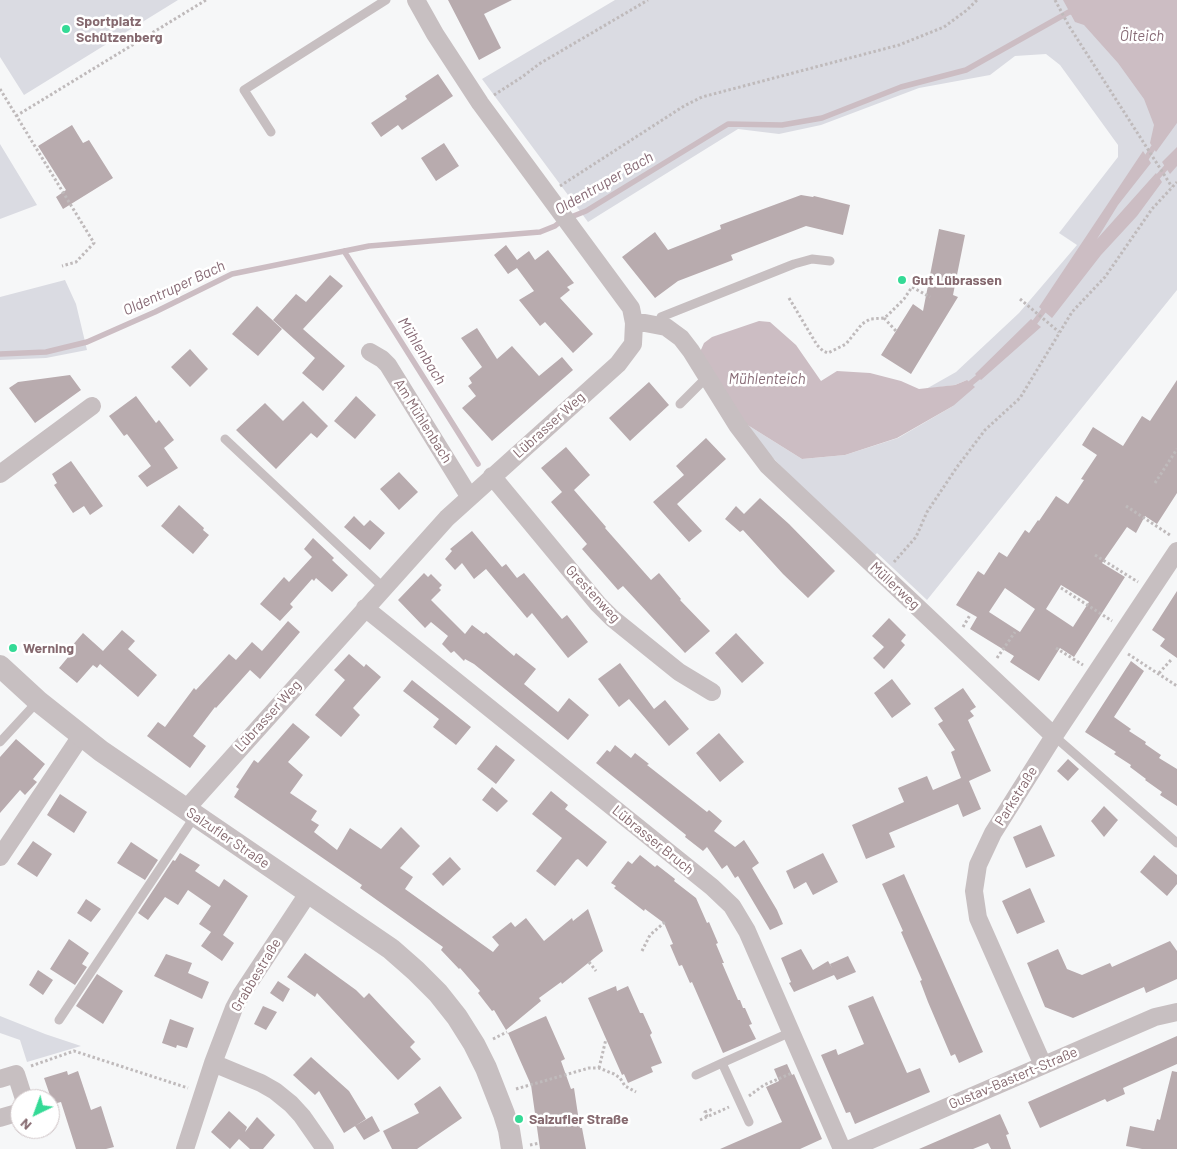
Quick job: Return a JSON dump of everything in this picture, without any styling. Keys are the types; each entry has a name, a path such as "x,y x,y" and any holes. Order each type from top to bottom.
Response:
{"street":[{"name":"Lübrasser Weg","path":"191,812 383,587 446,518 618,364 633,344 634,324 631,308 480,103 435,34 416,0"},
{"name":"Müllerweg","path":"634,324 666,327 681,338 708,376 737,425 763,460 1054,736"},
{"name":"Am Mühlenbach","path":"370,352 388,365 470,496"},
{"path":"0,474 92,406"},
{"name":"Grestenweg","path":"492,476 605,611 679,672 712,692"},
{"name":"Parkstraße","path":"1044,1065 978,918 974,891 978,865 986,845 1054,736 1177,551"},
{"name":"Lübrasser Bruch","path":"365,608 712,886 732,906 747,932 842,1149"},
{"name":"Salzufler Straße","path":"1,669 81,736 392,949 438,993 457,1017 486,1068 504,1114 512,1149"},
{"path":"0,857 81,736"},
{"name":"Grabbestraße","path":"185,1149 234,1008 241,994 309,892"},
{"name":"Gustav-Bastert-Straße","path":"850,1149 1155,1017 1177,1012"},
{"path":"213,1064 261,1083 275,1091 302,1116 325,1149"},
{"path":"8,1077 17,1089"}],"lane":[{"path":"270,132 244,90 386,0"},
{"path":"658,325 660,317 794,264 812,259 830,261"},
{"path":"680,404 708,376"},
{"path":"225,439 383,587"},
{"path":"0,742 38,701"},
{"name":"Müllerweg","path":"1054,736 1177,843"},
{"path":"59,1020 191,812"},
{"path":"696,1075 791,1032"},
{"path":"722,1063 749,1122"}],"path":[{"path":"16,116 206,0"},
{"path":"480,103 539,64 648,0"},
{"path":"552,200 684,106 702,97 899,45 944,27 977,0"},
{"path":"1055,0 1069,26 1172,186"},
{"path":"0,89 94,243 76,262 62,266"},
{"path":"883,574 916,537 927,512 957,466 985,430 1020,398 1072,312 1105,277 1126,249 1139,227 1177,182"},
{"path":"789,298 818,345 823,351 828,353 846,344 862,324 870,319 884,318 904,299 912,287 930,297"},
{"path":"1020,299 1060,333"},
{"path":"884,318 896,331"},
{"path":"1155,483 1177,449"},
{"path":"1126,506 1177,539"},
{"path":"1095,555 1151,591"},
{"path":"1062,588 1125,629"},
{"path":"988,674 1015,632"},
{"path":"1114,646 1175,685 1177,680"},
{"path":"1056,648 1096,674"},
{"path":"1159,673 1171,660"},
{"path":"642,951 650,935 665,922"},
{"path":"589,962 596,971"},
{"path":"493,1039 507,1032"},
{"path":"598,1068 606,1039"},
{"path":"8,1077 32,1065 74,1051 203,1093"},
{"path":"700,1120 740,1102 764,1085 806,1066"},
{"path":"515,1089 589,1068 598,1068 614,1074 620,1078 625,1086 636,1092"},
{"path":"707,1117 704,1112 713,1109"}],"shaded area":[{"name":"Sportplatz Schützenberg","path":"0,0 178,0 24,95 0,57"},
{"path":"615,0 1177,0 1177,290 927,600 877,553 872,559 770,455 746,424 802,459 845,455 898,438 953,406 967,380 955,385 926,389 956,372 1019,313 1077,245 1059,233 1118,157 1118,145 1060,65 1046,54 1015,56 990,75 919,88 821,125 779,134 738,129 588,222 482,79"},
{"path":"0,144 37,205 0,219"},
{"path":"65,280 76,304 87,350 46,358 0,360 0,297"},
{"path":"0,1016 81,1046 27,1062 20,1040 0,1033"}],"water":[{"name":"Ölteich","path":"1063,0 1177,0 1177,123 1156,152 1150,143 1154,125 1144,99 1118,63 1084,25 1075,22"},
{"path":"1177,147 1177,166 1170,174 1162,162"},
{"path":"1143,151 1151,163 1118,205 1097,239 1156,173 1162,182 1137,216 1101,255 1052,318 1039,307"},
{"path":"1031,319 1041,327 981,380 975,374"},
{"name":"Mühlenteich","path":"759,321 770,322 796,345 821,381 837,371 870,373 901,381 919,389 955,385 967,380 975,387 953,406 897,438 845,455 802,459 746,424 700,352 704,343 712,337"}],"building":[{"path":"448,0 512,0 484,14 501,48 479,60"},
{"path":"438,74 453,96 402,130 398,125 381,137 371,123 407,99 405,96"},
{"path":"72,125 83,143 89,140 113,178 63,209 56,197 66,190 38,146"},
{"path":"444,143 459,166 436,181 421,158"},
{"path":"801,195 814,196 850,205 843,235 806,226 731,255 733,260 678,281 655,298 622,257 655,232 668,250 721,229 720,225"},
{"path":"939,229 965,235 953,295 958,297 911,374 881,355 913,304 923,311"},
{"path":"506,245 517,260 529,251 535,260 548,250 574,283 567,287 570,290 560,298 593,334 573,353 545,322 540,326 519,300 534,291 517,268 508,274 494,255"},
{"path":"330,275 343,286 303,329 345,366 323,391 302,373 315,358 273,320 296,294 306,302"},
{"path":"257,306 282,329 258,356 232,334"},
{"path":"477,328 497,359 512,346 539,376 562,357 573,370 492,441 462,408 476,396 468,386 472,383 469,378 482,367 461,338"},
{"path":"190,349 208,369 190,387 171,367"},
{"path":"70,375 81,390 35,423 9,388 18,382"},
{"path":"1177,380 1177,493 1157,524 1145,516 1136,533 1127,527 1102,563 1125,577 1074,657 1060,648 1039,681 1010,662 1014,656 970,629 977,617 956,605 978,571 984,575 999,552 1007,557 1025,530 1029,533 1056,496 1068,504 1084,480 1081,479 1097,455 1082,445 1093,427 1123,446 1142,416 1150,421","holes":["1061,585 1089,602 1073,627 1046,609","1005,588 1035,609 1020,632 989,612"]},
{"path":"649,382 669,405 630,441 609,418"},
{"path":"136,396 156,423 159,420 174,440 164,448 178,468 147,487 138,476 151,466 127,434 124,436 109,416"},
{"path":"356,396 376,415 355,439 334,421"},
{"path":"303,401 328,426 317,438 311,433 276,469 236,430 265,403 283,421"},
{"path":"706,438 726,459 677,504 702,531 689,542 653,502 684,475 676,466"},
{"path":"566,447 590,475 574,490 651,580 659,573 680,600 710,631 685,653 623,586 618,590 582,549 587,544 551,502 562,492 541,468"},
{"path":"71,461 103,506 90,515 84,506 73,513 54,485 57,483 52,474"},
{"path":"399,472 418,492 399,510 380,489"},
{"path":"760,498 789,524 835,571 808,598 743,530 740,532 725,519 736,506 744,514"},
{"path":"179,505 209,535 193,554 161,526"},
{"path":"354,516 364,526 370,520 385,533 370,550 344,527"},
{"path":"472,531 502,567 506,564 517,578 524,573 562,619 567,615 588,642 568,658 532,613 527,618 486,569 474,579 462,563 455,570 445,559 452,551 450,549"},
{"path":"313,538 334,558 332,560 348,575 332,592 316,578 314,581 312,579 290,604 293,607 280,621 260,604 284,577 289,582 312,557 304,549"},
{"path":"424,573 428,577 431,574 442,585 439,588 441,590 431,600 465,634 472,625 484,634 486,632 514,656 516,653 536,669 524,684 558,712 569,698 589,715 568,740 474,664 465,659 464,661 454,651 451,653 442,644 448,636 431,622 425,628 398,600"},
{"path":"1177,591 1177,658 1160,646 1165,639 1152,630"},
{"path":"889,618 906,635 901,641 905,645 884,669 873,658 884,647 872,636"},
{"path":"288,621 300,632 260,679 250,670 215,707 193,736 206,746 190,768 147,736 158,722 165,727 194,688 196,690 229,654 236,660 252,642 262,651"},
{"path":"122,630 135,641 128,649 157,675 138,697 100,664 97,668 93,665 77,683 59,668 74,650 71,647 83,633 103,651"},
{"path":"736,633 764,663 742,683 715,653"},
{"path":"349,654 364,667 366,664 381,677 353,708 360,715 341,737 315,715 345,680 334,670"},
{"path":"1131,661 1144,671 1114,717 1131,729 1129,731 1146,742 1145,744 1161,755 1159,758 1177,769 1177,806 1160,795 1162,792 1130,767 1131,765 1114,754 1116,752 1085,732"},
{"path":"620,663 654,709 665,700 689,729 669,746 629,699 619,707 598,679"},
{"path":"892,679 911,704 892,718 874,693"},
{"path":"412,680 471,727 456,745 433,727 439,719 403,691"},
{"path":"963,688 976,707 970,711 974,716 968,720 991,771 969,781 981,809 963,817 958,804 889,833 895,847 866,859 852,825 904,802 898,788 927,776 933,790 961,778 951,752 955,750 938,724 943,721 934,708"},
{"path":"293,723 310,737 288,762 303,775 290,793 317,811 311,820 319,825 314,832 337,850 350,828 381,849 401,827 420,846 400,868 413,877 405,889 493,952 499,945 492,937 511,922 515,927 526,918 544,941 572,918 573,921 588,909 603,951 562,984 561,982 539,998 541,1001 506,1030 494,1010 492,1011 478,993 480,991 441,950 443,947 360,888 362,885 234,797 239,789 236,787 254,760 258,763"},
{"path":"719,733 744,762 720,782 696,753"},
{"path":"16,739 45,764 33,779 37,782 25,795 20,790 0,813 0,757"},
{"path":"496,745 515,760 496,784 477,769"},
{"path":"615,745 631,758 635,753 649,764 647,765 707,812 709,810 722,821 714,831 735,847 744,840 759,863 752,868 777,910 783,924 770,930 738,876 735,878 727,865 722,869 707,847 703,851 685,837 686,835 596,763 607,750 610,752"},
{"path":"1068,759 1079,769 1068,781 1057,771"},
{"path":"492,787 508,801 497,812 482,800"},
{"path":"551,791 568,805 565,809 607,842 587,867 578,859 576,860 555,886 536,871 562,838 532,814"},
{"path":"60,794 87,812 74,833 47,815"},
{"path":"1104,806 1118,820 1104,837 1091,821"},
{"path":"1041,825 1055,856 1026,868 1013,837"},
{"path":"33,841 52,854 37,877 17,864"},
{"path":"131,842 158,860 145,880 117,863"},
{"path":"180,853 200,865 195,871 219,887 224,879 248,896 223,935 234,943 222,961 201,946 211,932 199,924 211,906 188,890 178,905 165,897 148,920 138,913 173,860 175,861"},
{"path":"823,853 838,882 813,895 806,882 794,889 786,871"},
{"path":"640,855 655,867 657,865 696,898 718,943 716,944 724,963 722,963 738,1000 740,1000 743,1008 745,1008 752,1024 749,1025 756,1039 723,1053 692,982 690,983 682,965 679,966 670,945 673,944 664,923 645,909 644,911 614,888 616,886 611,883 628,861 632,864"},
{"path":"1154,855 1177,875 1177,884 1167,896 1140,872"},
{"path":"450,857 461,869 443,886 432,874"},
{"path":"904,874 983,1052 959,1063 955,1054 951,1056 928,1002 920,981 922,980 901,932 903,931 882,884"},
{"path":"1030,888 1045,922 1017,934 1002,901"},
{"path":"86,899 101,909 91,922 77,913"},
{"path":"69,939 89,953 82,964 87,967 75,985 50,969"},
{"path":"1170,941 1177,951 1177,979 1146,993 1144,987 1073,1018 1045,1007 1027,963 1058,949 1067,969 1082,975 1110,963 1112,967"},
{"path":"801,949 813,970 828,961 832,968 830,964 848,956 856,972 837,980 834,975 794,992 781,958"},
{"path":"305,953 356,990 364,998 369,993 415,1042 410,1047 421,1059 398,1080 317,993 315,997 287,977"},
{"path":"166,954 192,963 188,973 209,982 202,999 154,976"},
{"path":"38,970 53,980 43,995 29,985"},
{"path":"97,974 123,991 103,1024 76,1006"},
{"path":"278,981 290,989 283,1002 270,993"},
{"path":"616,986 617,991 628,986 640,1013 643,1013 652,1033 650,1035 662,1063 651,1067 653,1072 628,1083 624,1074 622,1075 588,998"},
{"path":"873,996 907,1073 920,1068 930,1092 855,1124 850,1112 846,1113 821,1055 836,1049 838,1055 864,1044 848,1006"},
{"path":"263,1006 277,1012 266,1030 254,1024"},
{"path":"546,1016 565,1059 561,1061 571,1089 574,1088 580,1128 582,1128 586,1149 540,1149 531,1085 508,1033"},
{"path":"170,1019 194,1028 187,1048 177,1045 176,1048 162,1043"},
{"path":"1177,1036 1177,1064 1123,1088 1125,1094 1107,1102 1105,1099 1040,1128 1028,1102"},
{"path":"311,1057 349,1091 366,1119 344,1133 319,1091 315,1095 293,1075"},
{"path":"787,1064 792,1075 794,1074 822,1139 800,1149 720,1149 782,1122 766,1087 779,1081 774,1069"},
{"path":"67,1071 68,1075 78,1071 91,1110 101,1106 114,1147 106,1149 76,1149 60,1102 60,1089 48,1089 44,1078"},
{"path":"1172,1071 1177,1072 1177,1149 1142,1149 1126,1146 1130,1126 1154,1131 1157,1119 1160,1120"},
{"path":"440,1086 462,1118 417,1149 392,1149 383,1131 419,1113 414,1104"},
{"path":"229,1111 247,1127 245,1132 257,1117 275,1135 263,1149 250,1149 239,1139 230,1149 211,1132"},
{"path":"1000,1114 1009,1134 1006,1135 1011,1149 991,1149 988,1143 973,1149 919,1149"},
{"path":"372,1116 380,1131 364,1140 355,1126"}],"waterway":[{"name":"Oldentruper Bach","path":"0,354 46,352 87,342 155,312 232,274 369,246 540,232 586,211 728,124 782,125 822,118 901,87 966,70 1069,12 1075,12"},
{"path":"1143,163 1153,148"},
{"path":"1155,180 1177,155"},
{"name":"Mühlenbach","path":"344,251 478,464"},
{"path":"1032,326 1047,306"},
{"path":"971,383 982,374"}],"place":[{"name":"Sportplatz Schützenberg","path":"66,29"},
{"name":"Gut Lübrassen","path":"902,280"},
{"name":"Werning","path":"13,648"},
{"name":"Salzufler Straße","path":"519,1119"}]}
